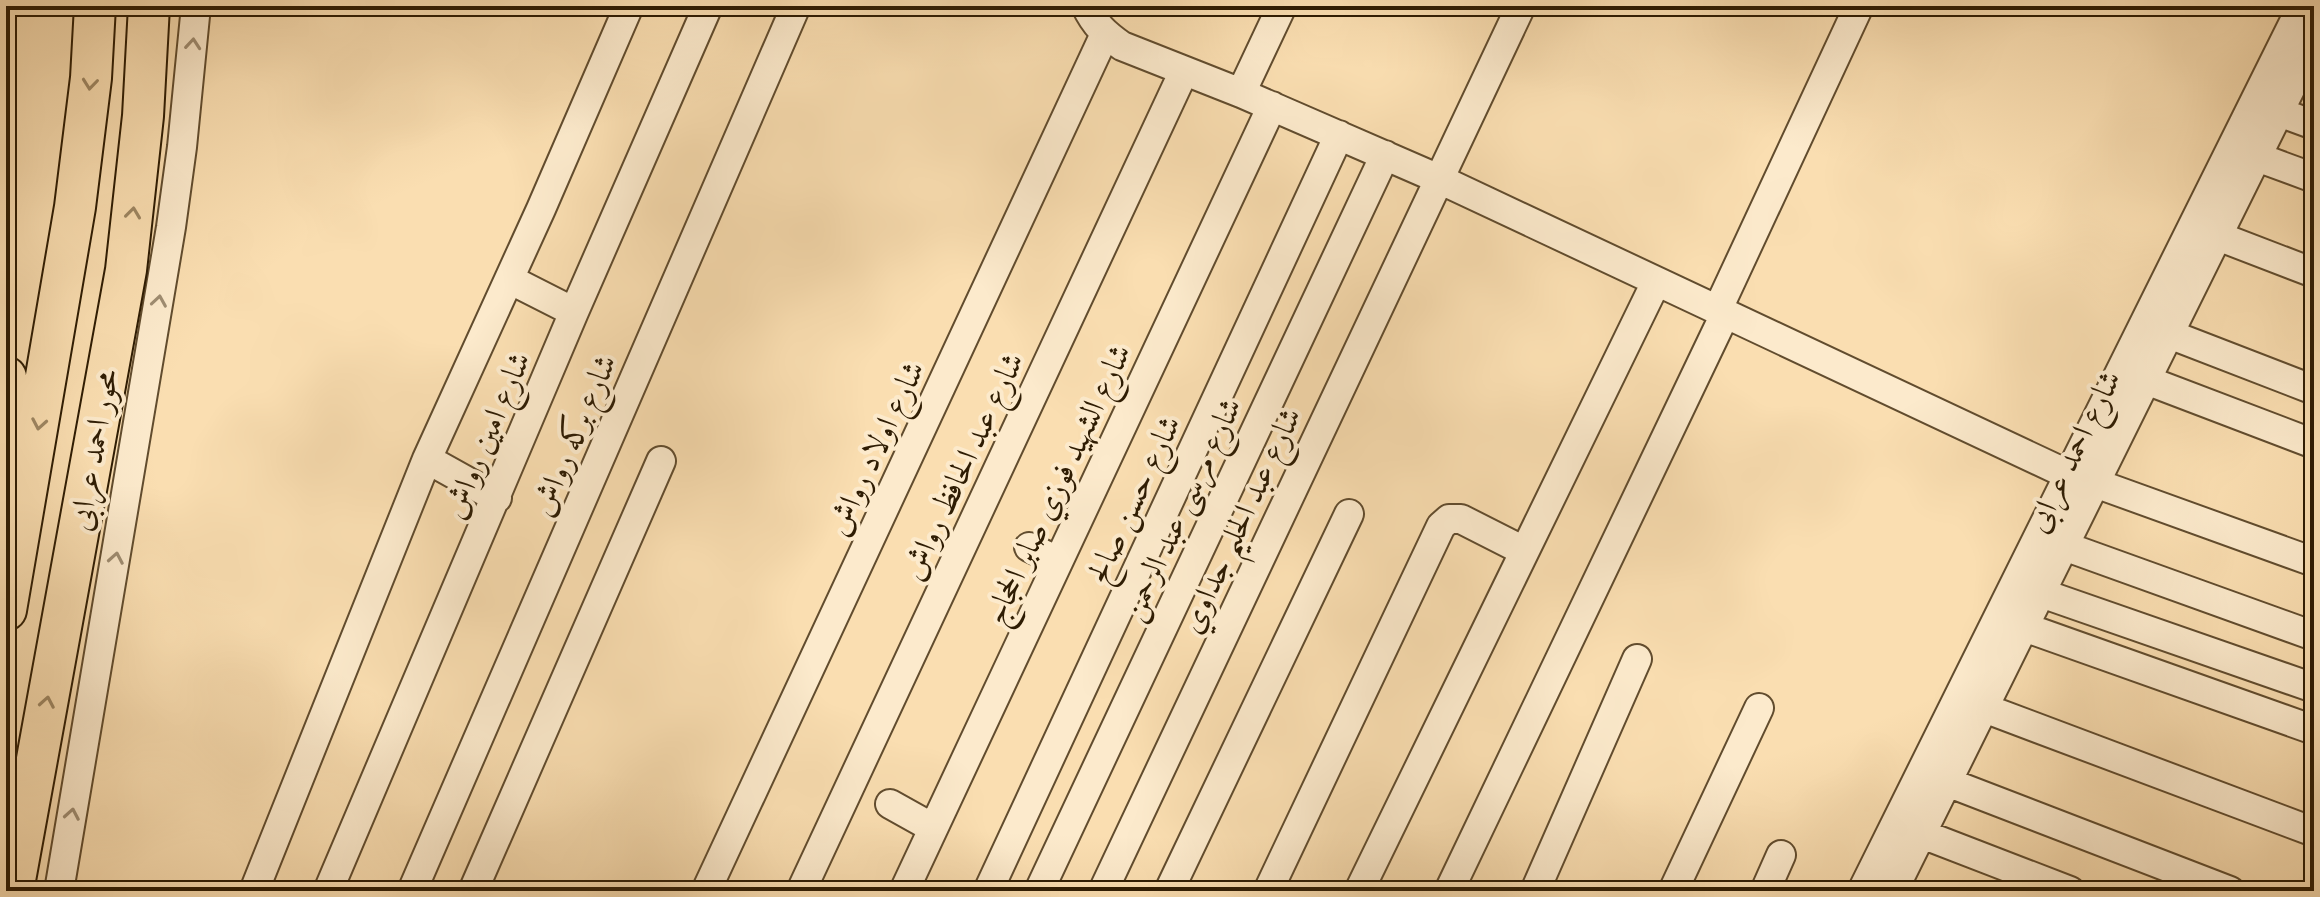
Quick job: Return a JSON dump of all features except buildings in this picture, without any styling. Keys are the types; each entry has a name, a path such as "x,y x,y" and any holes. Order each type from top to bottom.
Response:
{"highway":[{"name":"محور احمد عرابى","path":"9,596 75,207 91,78 95,6"},
{"name":"محور احمد عرابى","path":"13,890 126,270 143,116 149,6"},
{"path":"6,370 19,379 27,380 35,379 48,370"},
{"path":"6,377 9,596"}],"street":[{"path":"59,891 171,227 196,6"},
{"path":"254,891 427,459 629,6"},
{"name":"شارع امين رواش","path":"328,891 708,6"},
{"name":"شارع بركه رواش","path":"412,891 796,6"},
{"path":"1086,6 1095,23 1122,46 1272,106 1439,179 2067,474"},
{"path":"1241,93 1282,6"},
{"name":"شارع عبد الحليم جداوي","path":"1103,891 1521,6"},
{"path":"1449,891 1721,312 1859,6"},
{"path":"1862,891 2067,474 2205,232 2305,47 2302,6"},
{"name":"شارع اولاد رواش","path":"706,891 1105,34"},
{"name":"شارع احمد عرابى","path":"1893,891 2169,334 2205,232 2257,157 2305,47"},
{"name":"شارع عبد الحافظ رواش","path":"801,891 1184,71"},
{"name":"شارع الشهيد فوزي صابر الحجاج","path":"904,891 1272,106"},
{"path":"2279,112 2314,125"},
{"name":"شارع حسن صالح","path":"988,891 1339,135"},
{"name":"شارع مرسى عبد الرحمن","path":"1039,891 1385,155"},
{"path":"2257,157 2314,178"},
{"path":"2205,232 2314,273"},
{"path":"509,279 574,312"},
{"path":"1359,891 1656,282"},
{"path":"2169,334 2314,390"},
{"path":"2146,380 2314,444"},
{"path":"427,459 497,498"},
{"path":"473,891 661,461"},
{"path":"2095,483 2314,562"},
{"path":"1169,891 1349,514"},
{"path":"1268,891 1441,526 1449,519 1461,519 1524,551"},
{"path":"2064,546 2314,636"},
{"path":"1029,547 1058,561"},
{"path":"2041,593 2314,688"},
{"path":"2024,627 2314,730"},
{"path":"1535,891 1637,659"},
{"path":"1673,891 1759,708"},
{"path":"1984,708 2314,832"},
{"path":"1947,782 2230,891"},
{"path":"890,804 933,828"},
{"path":"1922,834 2070,891"},
{"path":"1765,891 1781,855"}]}
